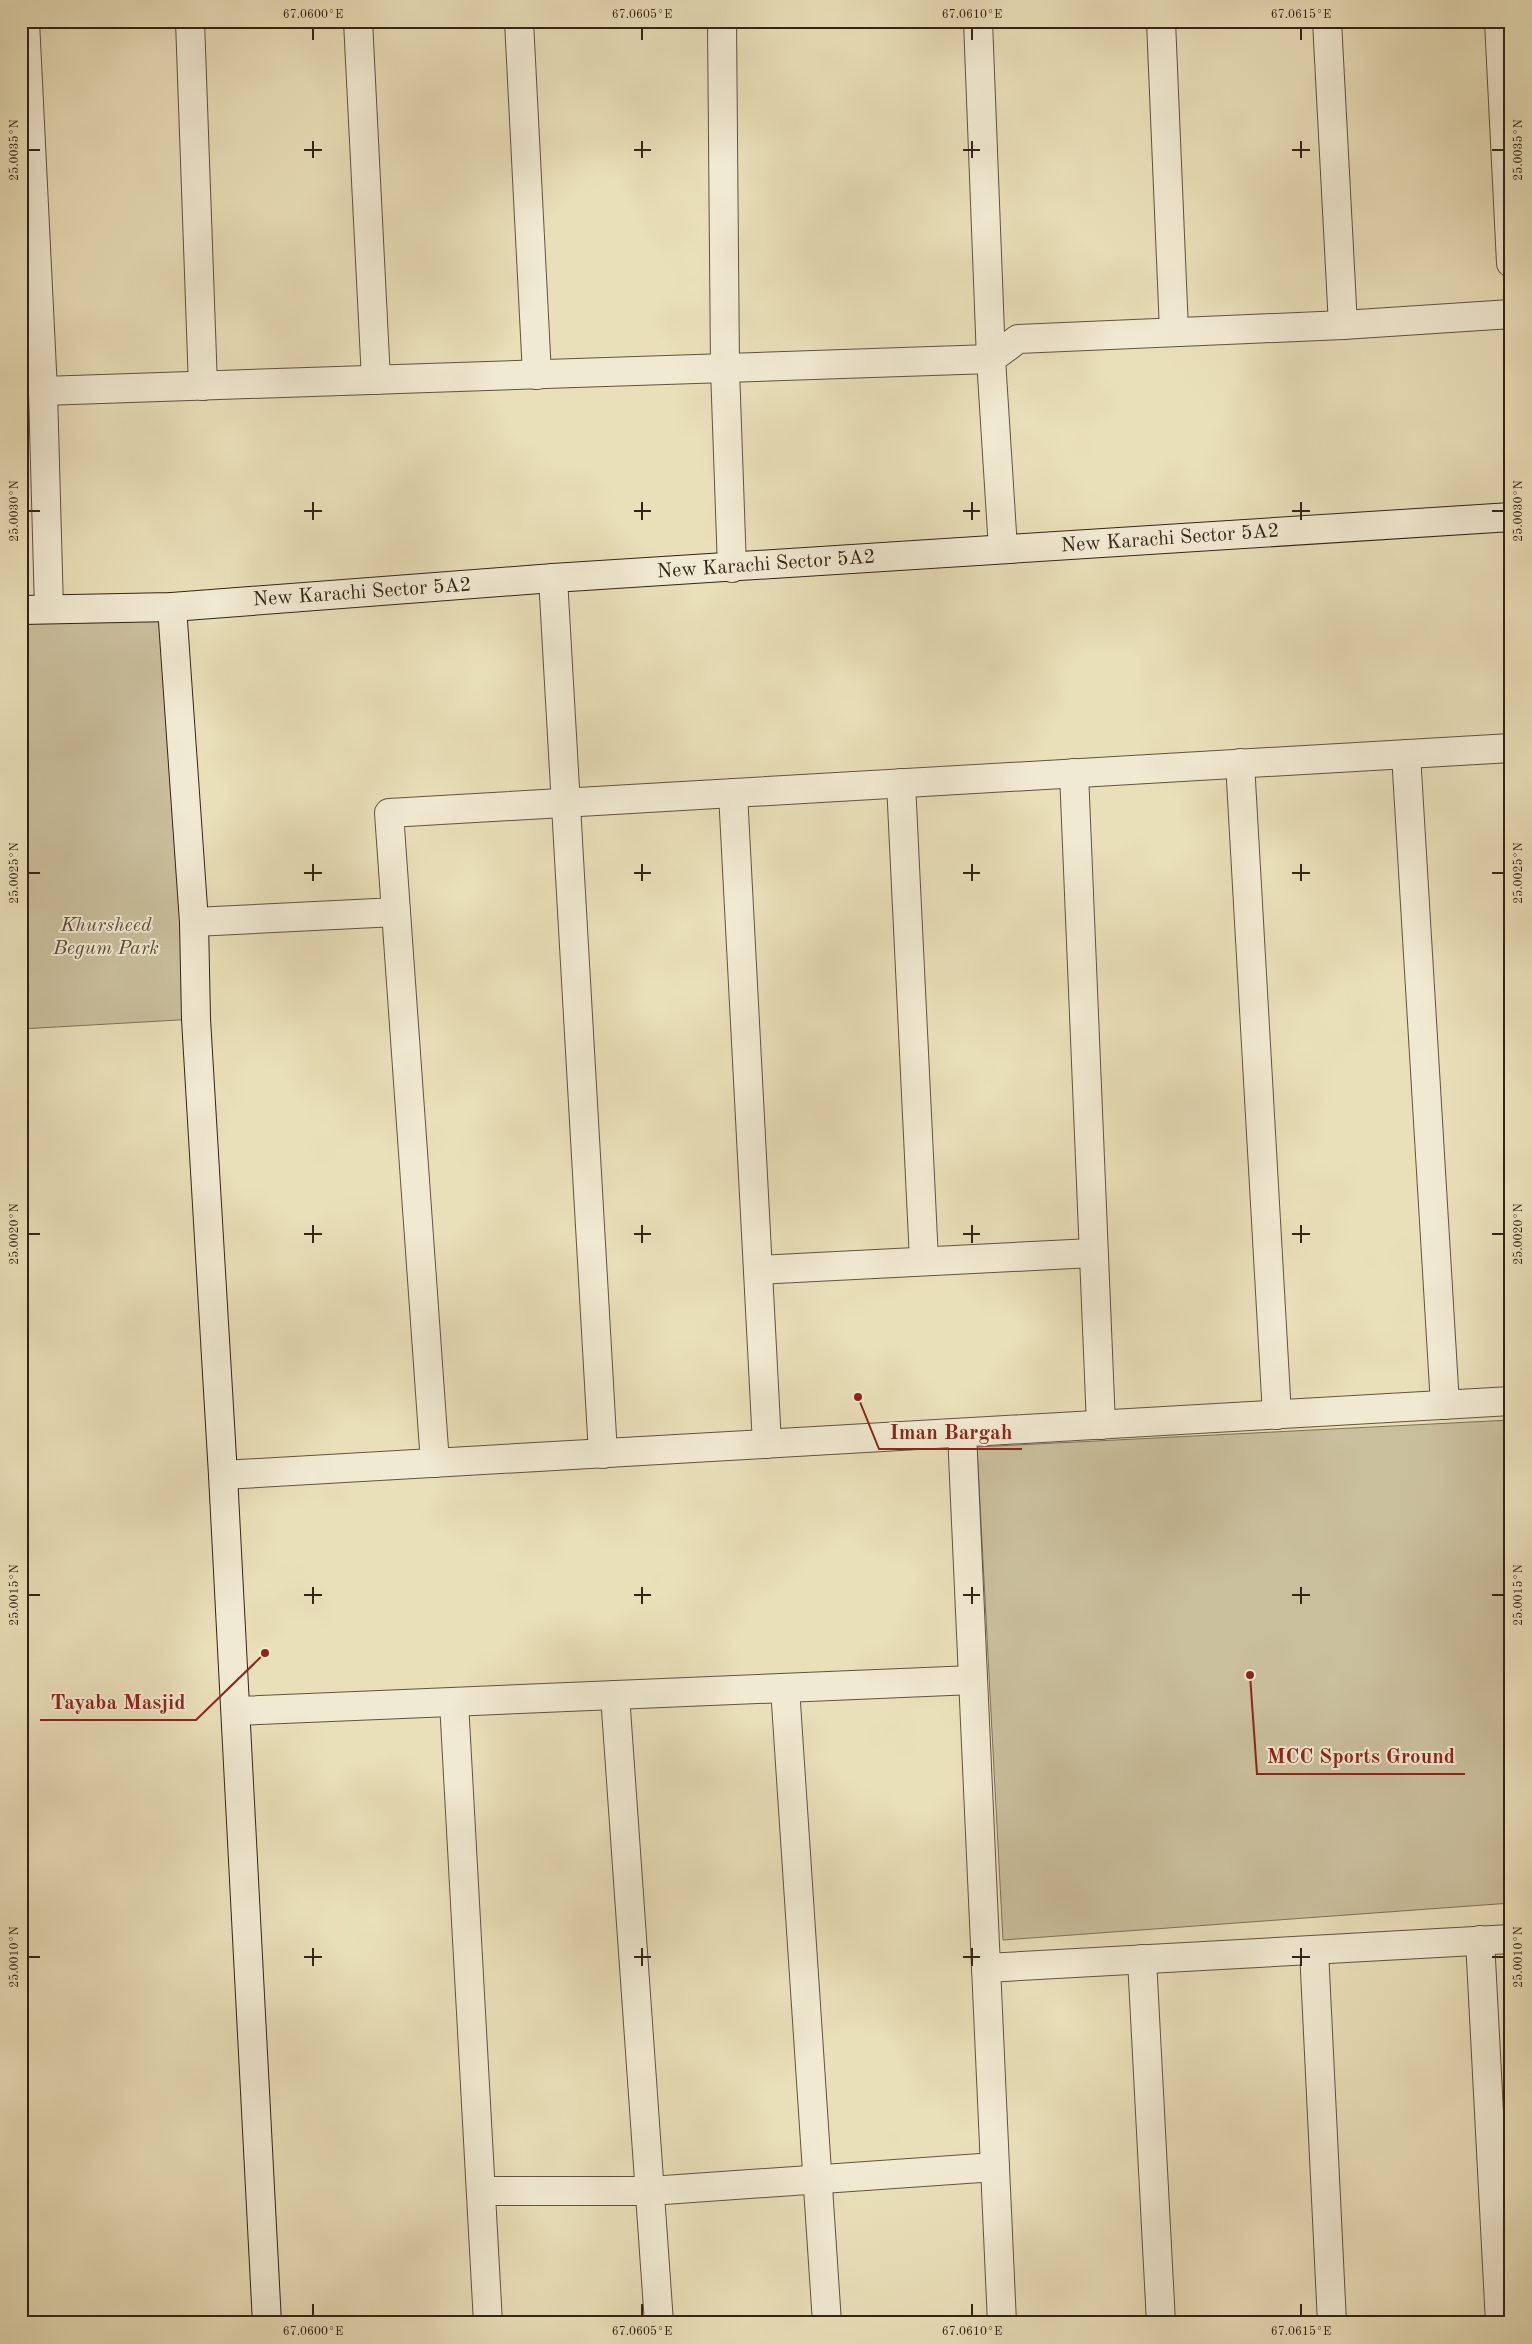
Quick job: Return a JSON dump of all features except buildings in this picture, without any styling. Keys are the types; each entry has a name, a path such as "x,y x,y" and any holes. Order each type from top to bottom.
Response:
{"street":[{"path":"25,21 43,391 49,609"},
{"path":"190,21 203,386"},
{"path":"358,21 376,380"},
{"path":"519,21 537,375"},
{"path":"722,21 725,369 732,568"},
{"path":"978,21 992,359 1003,550"},
{"path":"1161,21 1174,331"},
{"path":"1328,21 1343,325"},
{"path":"1499,21 1511,263"},
{"path":"43,391 992,359 1018,339 1343,325 1511,314"},
{"name":"New Karachi Sector 5A2","path":"21,610 172,607 553,578 1511,517"},
{"path":"553,578 603,1454"},
{"path":"172,607 194,922 196,1019 236,1711 267,2323"},
{"path":"435,1463 389,813 1511,748"},
{"path":"1406,754 1445,1405"},
{"path":"1240,763 1277,1415"},
{"path":"1074,773 1092,1253 1101,1425"},
{"path":"901,783 924,1260"},
{"path":"733,793 767,1444"},
{"path":"194,922 396,912"},
{"path":"758,1270 924,1260 1092,1253"},
{"path":"223,1476 1511,1401"},
{"path":"962,1433 1002,2323"},
{"path":"236,1711 973,1680"},
{"path":"785,1688 827,2323"},
{"path":"615,1695 658,2323"},
{"path":"454,1702 488,2323"},
{"path":"986,1968 1511,1939"},
{"path":"1480,1940 1500,2323"},
{"path":"1314,1950 1332,2323"},
{"path":"1142,1959 1160,2323"},
{"path":"481,2191 650,2191 995,2167"}],"green space":[{"name":"Khursheed Begum Park","path":"172,607 196,1019 21,1029 21,616"},
{"path":"1511,1420 1511,1903 1003,1940 977,1447"}],"place":[{"name":"Iman Bargah","path":"858,1397"},
{"name":"Tayaba Masjid","path":"265,1653"},
{"name":"MCC Sports Ground","path":"1250,1675"}]}
